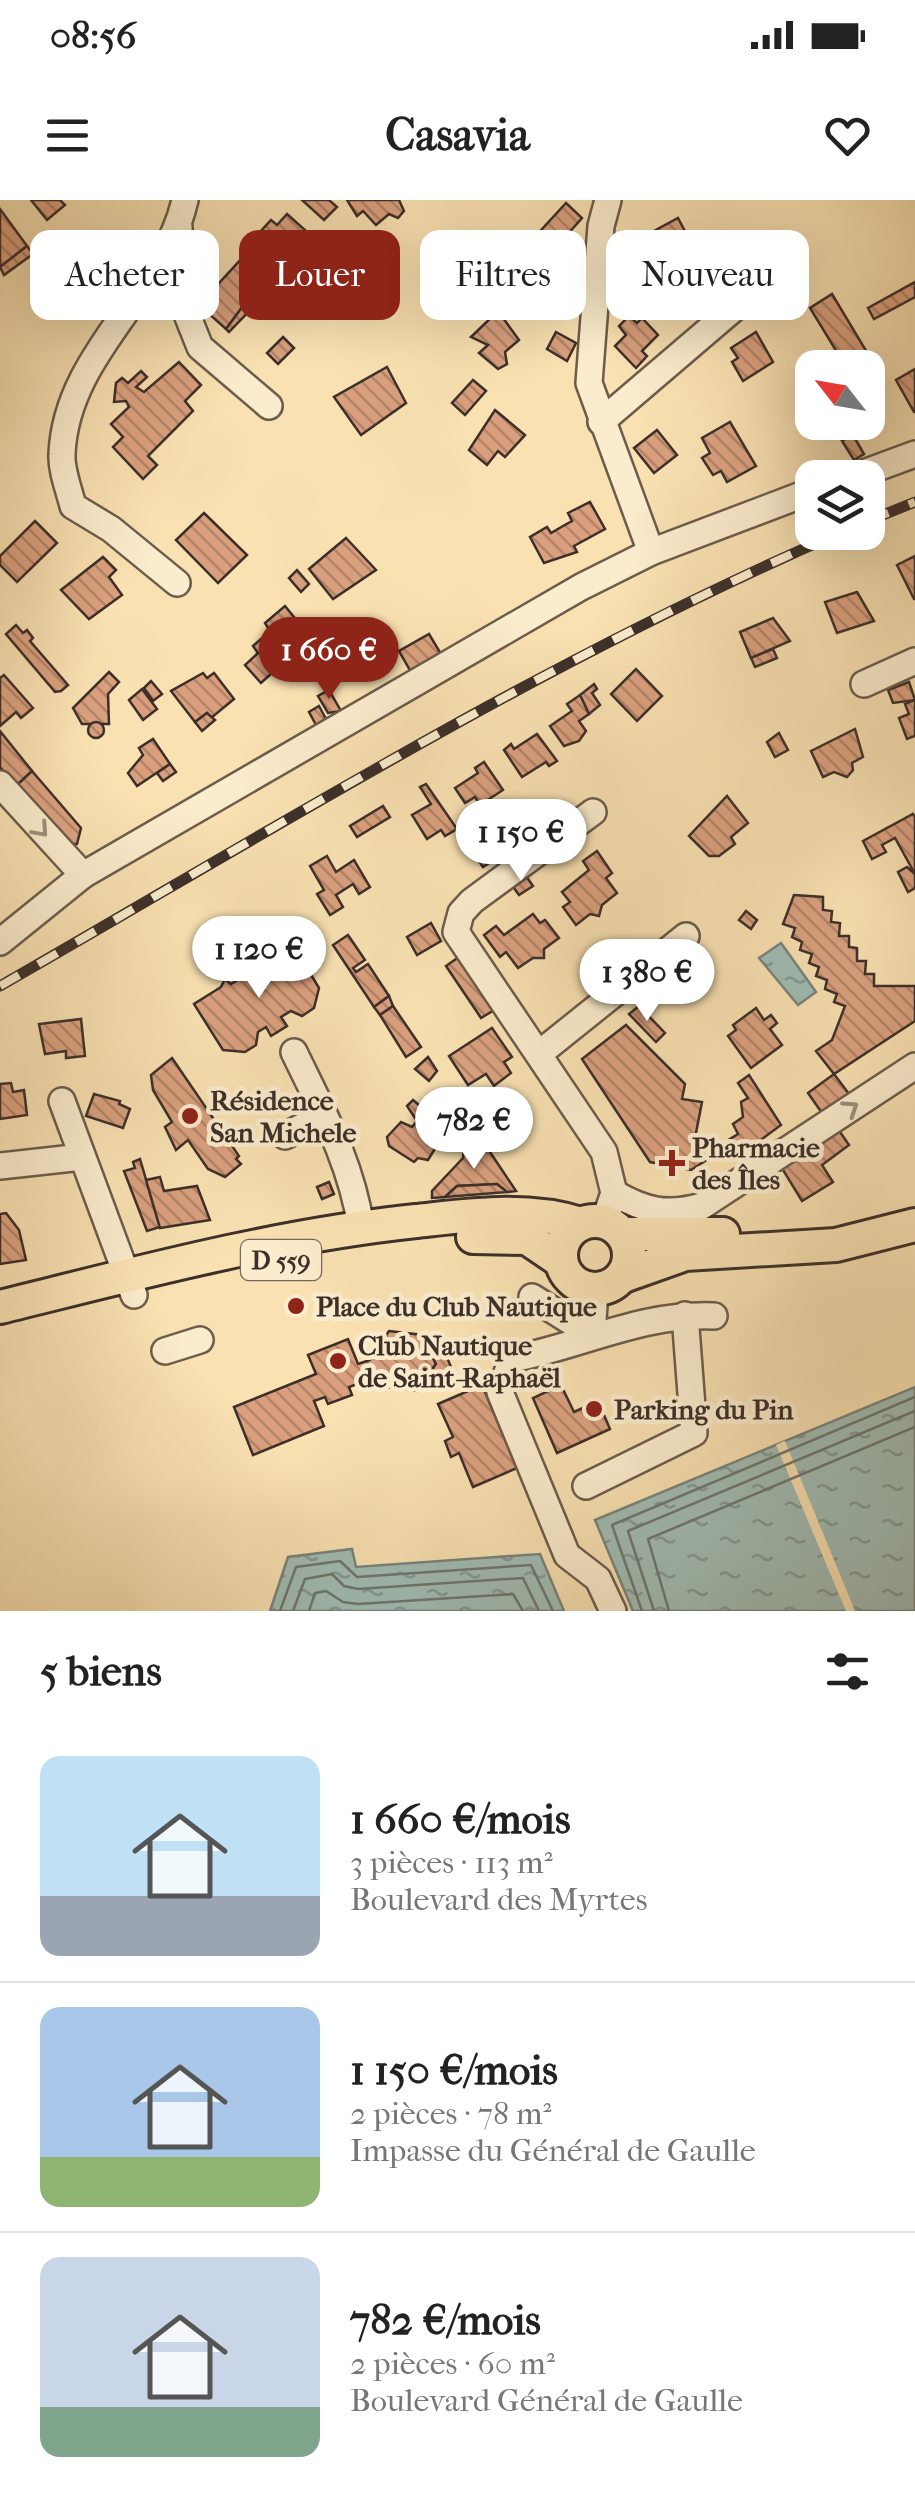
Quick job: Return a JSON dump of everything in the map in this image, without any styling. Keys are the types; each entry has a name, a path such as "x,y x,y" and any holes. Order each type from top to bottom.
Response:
{"main road":[{"name":"D 559","path":"0,1327 132,1286 213,1254 361,1227 526,1212 737,1234 834,1226 915,1204"},
{"path":"609,1283 630,1255 605,1218 565,1239 561,1261 569,1278 609,1283 685,1254 836,1245 915,1224"},
{"name":"D 559","path":"0,1307 366,1242 512,1235 527,1238 561,1261"}],"street":[{"path":"185,200 179,227 182,302 200,347 269,406"},
{"path":"608,200 601,226 588,383 651,552"},
{"path":"177,583 110,529 73,506 62,454 92,358 179,227"},
{"path":"600,422 720,320"},
{"path":"885,465 915,454"},
{"path":"0,942 83,876 564,596 651,552 795,498"},
{"path":"864,684 915,662"},
{"path":"0,784 83,876"},
{"path":"593,812 472,901 457,922 456,932 604,1152 605,1218 643,1210 678,1213 702,1206 915,1066"},
{"path":"540,1053 686,936"},
{"path":"294,1052 354,1180 361,1227"},
{"path":"62,1101 132,1286"},
{"path":"285,1136 324,1115"},
{"path":"0,1166 82,1157"},
{"path":"737,1234 731,1222 740,1181"},
{"path":"592,1335 609,1283"},
{"path":"532,1296 592,1335"},
{"path":"586,1486 694,1432 685,1315"},
{"path":"612,1611 598,1579 568,1555 500,1392 512,1360 558,1351 592,1335 685,1315 714,1316"},
{"path":"164,1351 200,1340"}],"water":[{"path":"781,943 816,992 798,1005 759,958"},
{"path":"915,1387 915,1611 633,1611 595,1520"},
{"path":"352,1549 356,1567 540,1554 564,1611 270,1611 288,1557"}],"pier":[{"path":"785,1441 855,1611 846,1611 776,1445"}],"building":[{"path":"31,200 60,200 65,205 47,220"},
{"path":"302,200 329,200 337,207 324,220"},
{"path":"347,200 399,200 404,211 398,218 389,214 376,225 363,211 357,216"},
{"path":"566,203 582,218 571,230 541,230"},
{"path":"0,209 27,246 0,267"},
{"path":"287,214 305,230 262,230 271,220 277,225"},
{"path":"678,218 684,230 656,230"},
{"path":"27,246 30,250 30,256 4,275 0,267"},
{"path":"239,261 239,313 226,329 216,320 219,320 219,283"},
{"path":"915,282 915,297 874,319 868,308"},
{"path":"832,294 866,350 836,350 810,308"},
{"path":"239,311 241,320 229,332 226,329"},
{"path":"489,320 505,320 519,340 505,352 507,364 498,369 479,353 488,345 471,337"},
{"path":"625,320 644,320 658,335 642,351 647,356 636,368 615,346 626,335 619,326"},
{"path":"556,332 576,343 567,361 547,349"},
{"path":"756,332 773,362 743,381 732,362 738,358 731,348"},
{"path":"283,337 294,348 278,364 267,353"},
{"path":"179,362 201,385 185,401 193,411 148,456 157,465 143,479 113,447 123,437 111,424 129,407 126,401 114,402 116,383 122,378 128,383 141,371 147,377 136,387 144,392"},
{"path":"387,367 406,403 361,435 334,397"},
{"path":"915,369 915,412 914,412 896,380"},
{"path":"473,380 486,391 465,415 452,403"},
{"path":"495,410 525,435 505,457 498,451 487,465 469,450"},
{"path":"730,422 756,466 727,482 721,471 713,475 702,458 710,453 702,438"},
{"path":"657,430 677,455 654,473 634,448"},
{"path":"856,440 864,454 854,460 842,441"},
{"path":"590,502 605,529 574,546 577,552 544,563 530,537 547,527 551,533 572,521 568,513"},
{"path":"204,513 247,555 218,583 176,540"},
{"path":"35,521 57,543 17,582 0,565 0,556"},
{"path":"346,538 376,570 333,599 309,569"},
{"path":"915,556 915,599 914,599 897,565"},
{"path":"103,557 116,570 109,577 122,595 89,619 61,590"},
{"path":"297,570 309,584 301,592 289,578"},
{"path":"857,592 874,621 837,633 825,602"},
{"path":"285,606 311,638 271,667 274,671 261,683 245,665 258,653 253,646 270,631 265,623"},
{"path":"773,618 790,641 751,658 740,632"},
{"path":"16,625 23,633 27,630 33,638 30,641 68,685 61,691 55,692 6,634"},
{"path":"429,634 441,654 411,672 399,651"},
{"path":"773,649 777,658 755,667 751,658"},
{"path":"636,669 662,696 637,721 611,694"},
{"path":"109,672 119,682 108,694 109,724 82,724 73,708"},
{"path":"203,673 207,678 214,673 234,699 211,718 207,713 195,722 171,691"},
{"path":"4,675 33,708 21,718 16,712 0,726 0,678"},
{"path":"151,681 162,694 153,701 144,688"},
{"path":"909,682 915,700 893,703 888,690"},
{"path":"594,684 597,689 592,693 600,705 589,714 580,695"},
{"path":"142,689 157,709 143,720 129,700"},
{"path":"329,690 341,711 328,713 318,696"},
{"path":"580,695 589,714 579,721 586,731 579,741 564,746 550,726 572,711 567,704"},
{"path":"915,700 915,736 907,739 899,718 909,714 905,704"},
{"path":"319,706 326,719 316,725 309,712"},
{"path":"207,713 215,720 202,731 195,722"},
{"path":"96,722 104,730 96,738 88,730"},
{"path":"855,729 863,757 852,763 853,770 847,777 834,772 823,777 811,751"},
{"path":"0,731 32,771 16,786 0,767"},
{"path":"779,733 788,750 775,757 767,742"},
{"path":"537,734 557,761 549,766 546,762 522,777 504,750 511,744 514,749"},
{"path":"153,739 170,764 137,786 128,773 143,755 139,748"},
{"path":"484,762 503,790 480,805 475,797 465,803 455,788 478,773 475,768"},
{"path":"170,764 176,772 163,781 157,773"},
{"path":"32,771 81,828 77,844 66,844 16,786"},
{"path":"426,784 457,829 445,836 441,830 427,839 412,815 431,804 420,787"},
{"path":"727,796 748,823 731,837 735,844 719,856 709,856 689,836"},
{"path":"383,806 390,817 357,837 350,826"},
{"path":"913,814 915,874 895,838 882,845 886,852 872,859 863,841"},
{"path":"483,843 495,859 483,867 471,850"},
{"path":"597,851 612,873 606,878 617,893 602,905 599,916 590,914 576,925 563,907 570,902 562,892 589,870 583,861"},
{"path":"327,856 336,872 354,860 370,887 359,894 353,884 336,895 343,907 330,915 317,894 324,890 310,866"},
{"path":"907,867 915,874 915,888 908,892 898,872"},
{"path":"523,872 533,886 519,895 509,881"},
{"path":"794,895 823,897 823,910 832,911 831,922 840,923 839,936 849,936 849,947 857,948 857,961 866,961 865,974 874,974 874,986 915,986 915,1021 834,1074 816,1051 832,1040 845,1006 834,1002 837,994 825,989 827,980 816,976 819,967 809,963 812,954 800,950 802,942 792,937 795,928 783,924"},
{"path":"746,911 757,920 751,929 739,920"},
{"path":"533,914 540,923 545,920 559,938 544,949 544,958 533,958 518,968 506,952 500,957 484,935 496,926 504,935"},
{"path":"431,923 441,941 417,955 407,937"},
{"path":"348,935 365,960 353,968 356,972 368,964 389,996 374,1007 333,945"},
{"path":"292,943 319,988 314,1008 302,1016 291,1011 281,1017 287,1026 271,1036 266,1027 258,1032 256,1045 245,1052 223,1050 194,1004 221,987 225,979 231,984 258,968 257,960 267,959"},
{"path":"463,954 499,1007 481,1018 446,966"},
{"path":"389,996 393,1006 380,1015 374,1007"},
{"path":"393,1006 421,1047 406,1057 380,1015"},
{"path":"639,1006 665,1033 656,1042 629,1014"},
{"path":"756,1008 764,1020 771,1015 777,1023 770,1029 782,1045 751,1068 728,1036 736,1030 733,1025"},
{"path":"81,1019 85,1056 66,1058 66,1051 45,1054 39,1024"},
{"path":"626,1025 685,1084 682,1099 702,1102 695,1138 708,1159 691,1170 650,1162 582,1059"},
{"path":"492,1028 512,1057 504,1062 511,1073 494,1086 486,1074 468,1085 449,1056"},
{"path":"428,1057 437,1071 429,1081 415,1069"},
{"name":"Résidence San Michele","path":"172,1058 239,1156 236,1159 241,1164 225,1177 208,1169 188,1140 176,1150 165,1127 172,1122 153,1090 151,1075"},
{"path":"834,1074 849,1094 822,1113 808,1093"},
{"path":"749,1075 781,1125 751,1147 757,1156 746,1164 730,1139 738,1134 733,1124 743,1117 741,1102 748,1098 738,1083"},
{"path":"11,1083 13,1092 24,1090 27,1115 0,1119 0,1084"},
{"path":"94,1094 120,1101 130,1109 123,1128 86,1116"},
{"path":"413,1100 437,1120 444,1134 428,1160 418,1158 414,1162 389,1146 387,1137 401,1122 412,1127 417,1121 407,1106"},
{"path":"448,1116 455,1123 444,1134 437,1127"},
{"path":"838,1129 849,1145 822,1165 833,1182 802,1201 780,1165"},
{"path":"484,1143 516,1191 507,1192 497,1184 457,1186 445,1197 432,1198 432,1191 463,1158 464,1148"},
{"path":"140,1159 160,1227 147,1231 124,1171 135,1168 133,1162"},
{"path":"160,1177 164,1191 197,1186 210,1220 160,1228 146,1180"},
{"path":"329,1182 334,1194 322,1199 317,1187"},
{"path":"497,1184 507,1192 445,1197 457,1186"},
{"path":"6,1213 19,1230 26,1260 0,1264 0,1214"},
{"path":"389,1331 423,1335 436,1364 416,1391 381,1386 375,1371 362,1375 365,1381 349,1387 352,1395 328,1404 325,1397 314,1401 324,1426 253,1455 234,1407 316,1374 308,1355 348,1339 358,1364 370,1360"},
{"path":"445,1352 456,1380 437,1388 425,1379 436,1364 433,1358"},
{"path":"482,1385 517,1468 473,1487 459,1453 451,1457 445,1441 453,1437 438,1404"},
{"path":"561,1385 574,1412 598,1401 610,1429 557,1453 533,1398"}],"railway":[{"path":"885,514 915,502"},
{"path":"0,986 519,689 802,550"}],"place":[{"name":"Résidence San Michele","path":"190,1116"},
{"name":"Pharmacie des Îles","path":"672,1163"},
{"name":"Place du Club Nautique","path":"296,1306"},
{"name":"Club Nautique de Saint-Raphaël","path":"338,1361"},
{"name":"Parking du Pin","path":"594,1409"}]}
